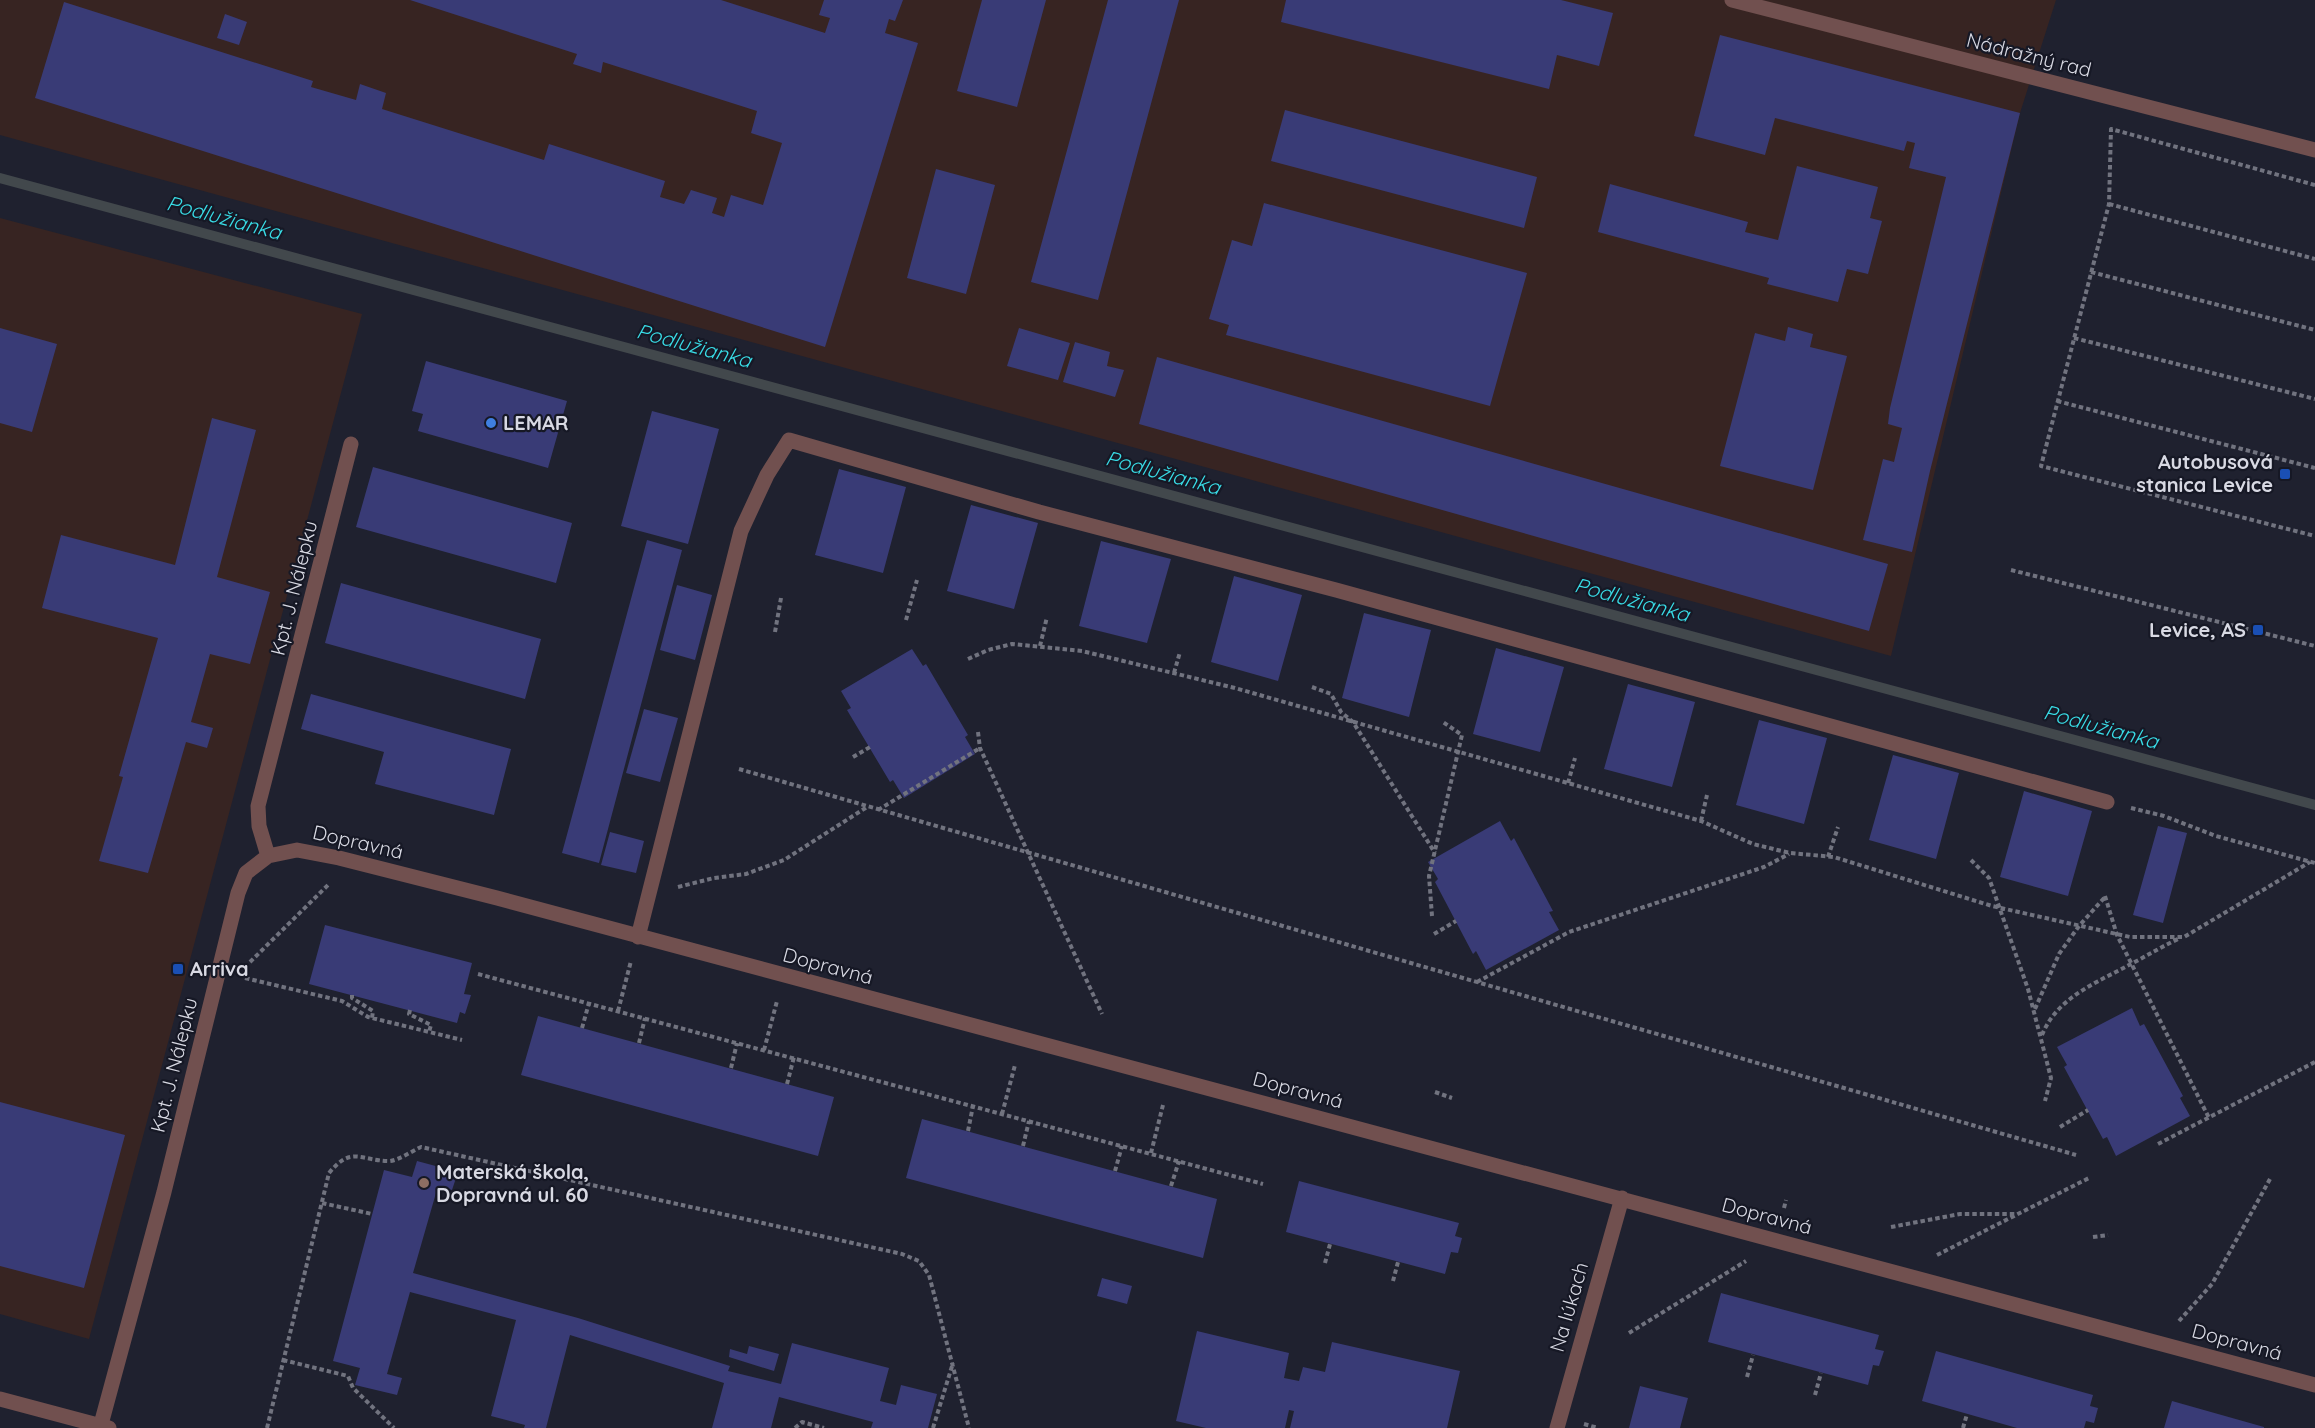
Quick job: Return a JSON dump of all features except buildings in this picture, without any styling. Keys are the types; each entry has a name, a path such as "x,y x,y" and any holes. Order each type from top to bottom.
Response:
{"street":[{"name":"Nádražný rad","path":"1732,0 2315,150"},
{"path":"638,937 741,531 767,475 789,440 1039,512 1336,590 2107,802"},
{"name":"Kpt. J. Nálepku","path":"103,1427 238,893 246,873 268,856 258,826 258,806 351,444"},
{"name":"Dopravná","path":"268,856 297,850 339,858 1622,1198 2315,1385"},
{"name":"Na lúkach","path":"1557,1428 1622,1198"},
{"path":"0,1399 103,1427"}],"path":[{"path":"2315,185 2111,129 2109,204 2041,466 2315,536"},
{"path":"2109,204 2315,259"},
{"path":"2091,272 2315,330"},
{"path":"2074,338 2315,399"},
{"path":"2057,401 2315,468"},
{"path":"2011,570 2315,646"},
{"path":"906,620 917,580"},
{"path":"775,632 781,598"},
{"path":"1040,646 1047,617"},
{"path":"968,659 988,650 1012,644 1082,651 1174,673 1353,722 1701,821 1753,844 1790,853 1827,857 1997,908 2130,937 2184,937"},
{"path":"1174,673 1180,652"},
{"path":"1312,687 1331,694 1341,712 1353,722 1435,853"},
{"path":"1432,916 1430,876 1462,735 1443,722"},
{"path":"978,732 980,748 1102,1014"},
{"path":"853,757 870,747"},
{"path":"878,810 980,748"},
{"path":"1568,783 1575,758"},
{"path":"739,769 2076,1155"},
{"path":"1701,821 1707,795"},
{"path":"2107,802 2164,816 2216,836 2312,862"},
{"path":"648,895 714,878 746,874 784,860 867,807"},
{"path":"1827,857 1838,827"},
{"path":"1477,982 1569,932 1764,867 1790,853"},
{"path":"1971,860 1989,878 1997,908 2042,1036 2051,1078 2045,1101"},
{"path":"2042,1036 2047,1021 2061,1005 2086,988 2184,937 2312,862"},
{"path":"243,969 333,880"},
{"path":"2034,1010 2060,954 2079,926 2106,896 2117,934 2209,1118"},
{"path":"1434,934 1456,921"},
{"path":"618,1011 638,937"},
{"path":"478,974 1263,1184"},
{"path":"764,1050 784,975"},
{"path":"241,977 342,1001 372,1018 462,1040"},
{"path":"352,995 352,998 373,1011 372,1018"},
{"path":"582,1028 589,1003"},
{"path":"410,1010 409,1014 430,1025 429,1032"},
{"path":"639,1043 645,1018"},
{"path":"1002,1114 1022,1038"},
{"path":"731,1068 737,1043"},
{"path":"787,1084 794,1058"},
{"path":"2158,1144 2315,1062"},
{"path":"1150,1154 1170,1078"},
{"path":"1435,1092 1452,1098"},
{"path":"968,1131 974,1106"},
{"path":"2060,1127 2088,1110"},
{"path":"1023,1146 1029,1121"},
{"path":"1115,1171 1122,1146"},
{"path":"267,1428 329,1173 337,1163 352,1155 392,1161 420,1147 902,1254 919,1261 929,1275 969,1428"},
{"path":"1171,1186 1179,1161"},
{"path":"1935,1256 2089,1178"},
{"path":"2176,1323 2212,1284 2270,1179"},
{"path":"1784,1208 1786,1200"},
{"path":"322,1203 372,1214"},
{"path":"1892,1227 1960,1214 2016,1214"},
{"path":"2093,1236 2108,1235"},
{"path":"1325,1263 1330,1244"},
{"path":"1629,1333 1749,1260"},
{"path":"1393,1281 1398,1262"},
{"path":"1747,1377 1753,1355"},
{"path":"283,1360 348,1376 353,1388 394,1428"},
{"path":"933,1428 953,1361"},
{"path":"1815,1395 1821,1373"},
{"path":"1963,1428 1967,1414"},
{"path":"795,1428 802,1422 824,1428"},
{"path":"1581,1423 1598,1428"}],"shaded area":[{"path":"0,0 2056,0 2020,113 1891,656 0,135"},
{"name":"Arriva","path":"0,218 362,314 89,1339 0,1314"}],"waterway":[{"name":"Podlužianka","path":"0,178 2315,805"}],"place":[{"name":"LEMAR","path":"491,423"},
{"name":"Autobusová stanica Levice","path":"2285,474"},
{"name":"Levice, AS","path":"2258,630"},
{"name":"Arriva","path":"178,969"},
{"name":"Materská škola, Dopravná ul. 60","path":"424,1183"}]}
